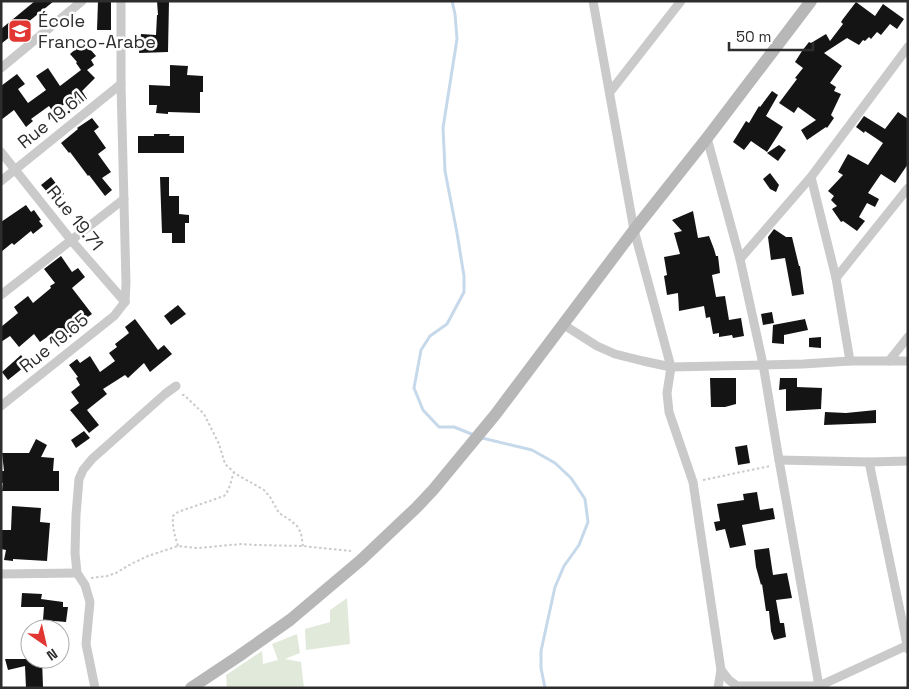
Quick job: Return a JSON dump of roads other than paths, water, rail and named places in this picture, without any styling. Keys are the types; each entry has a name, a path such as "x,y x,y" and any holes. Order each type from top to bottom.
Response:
{"street":[{"path":"1,68 82,1"},
{"path":"121,1 126,283 124,302"},
{"path":"593,1 634,230 671,367 666,393 669,412 693,482 722,670 718,688"},
{"path":"610,92 681,1"},
{"path":"191,688 290,620 361,560 433,490 495,415 634,230 811,1"},
{"path":"740,259 811,176 908,47"},
{"name":"Rue 19.61","path":"1,180 121,84"},
{"path":"707,138 740,259 763,364 819,686"},
{"name":"Rue 19.71","path":"1,152 71,240 124,302"},
{"path":"811,176 836,278 850,361"},
{"path":"836,278 908,188"},
{"path":"1,295 124,199"},
{"name":"Rue 19.65","path":"1,406 114,316 124,302"},
{"path":"564,324 597,346 615,354 671,367 908,361"},
{"path":"889,361 908,337"},
{"path":"95,688 86,644 90,602 85,585 77,573 75,553 79,480 83,470 105,447 176,386"},
{"path":"779,462 908,461"},
{"path":"722,670 729,680 737,686 819,686 907,646 869,462"},
{"path":"1,574 77,573"}],"waterway":[{"path":"452,1 457,39 443,128 445,171 464,276 464,292 447,324 430,336 421,350 414,388 423,410 439,427 454,427 474,435"},
{"path":"482,438 532,450 555,463 571,478 585,499 588,522 579,545 564,566 555,587 541,651 541,668 545,688"}],"place":[{"name":"École Franco-Arabe","path":"20,31"}]}
